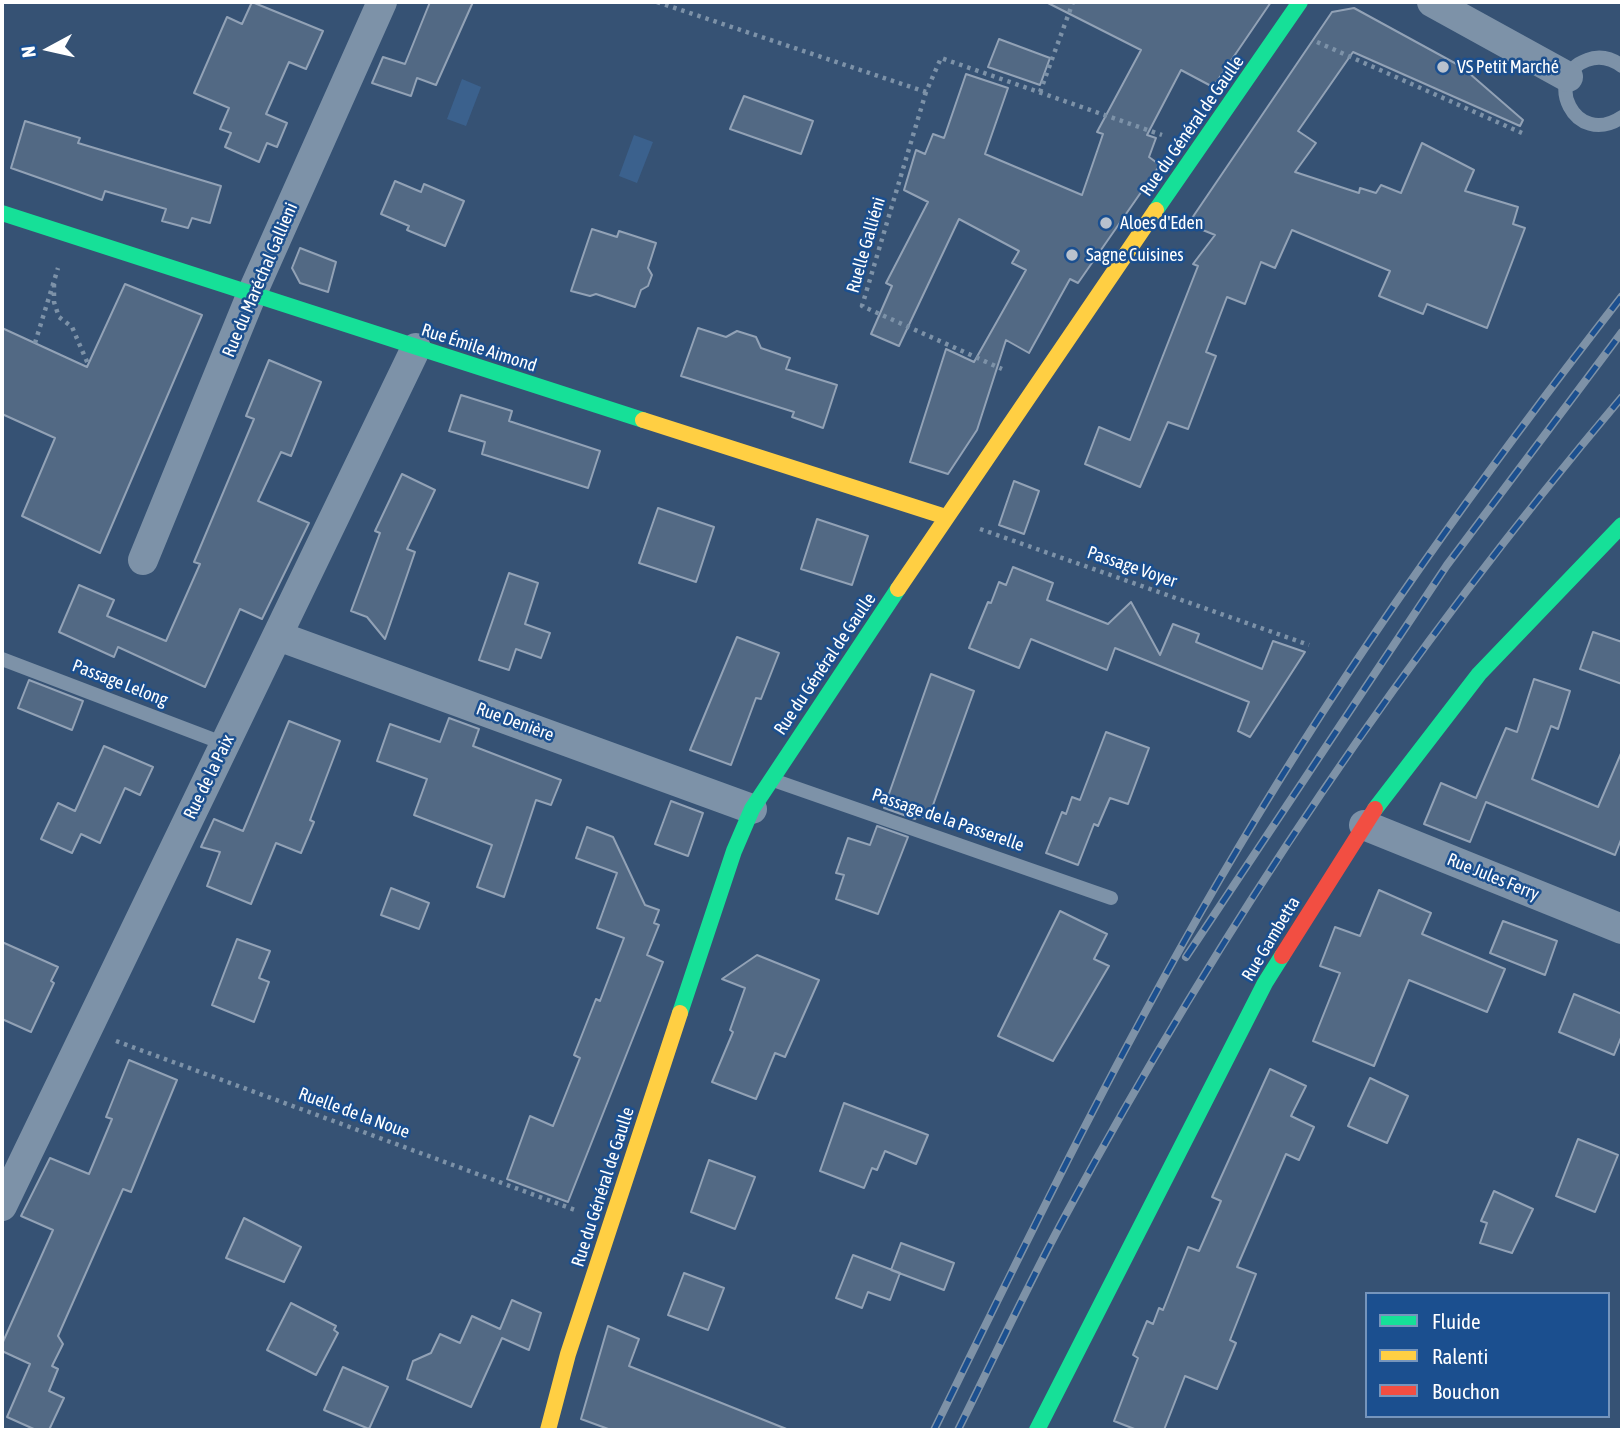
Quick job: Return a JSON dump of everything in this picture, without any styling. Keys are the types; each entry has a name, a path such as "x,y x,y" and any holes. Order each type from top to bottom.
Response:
{"street":[{"name":"Rue du Maréchal Gallieni","path":"143,560 253,291 382,2"},
{"name":"Rue du Général de Gaulle","path":"548,1430 568,1354 734,851 752,809 1035,383 1300,2"},
{"path":"1432,2 1568,77"},
{"name":"Rue Émile Aimond","path":"2,214 253,291 416,348 946,517"},
{"name":"Rue de la Paix","path":"2,1206 416,348"},
{"name":"Rue Gambetta","path":"1037,1430 1265,983 1364,825 1479,674 1622,525"},
{"name":"Rue Denière","path":"278,636 752,809"},
{"name":"Rue Jules Ferry","path":"1364,825 1622,929"}],"lane":[{"path":"1622,65 1602,57 1591,58 1573,69 1565,89 1566,100 1579,119 1601,125 1622,117"},
{"name":"Passage Lelong","path":"2,659 225,744"},
{"name":"Passage de la Passerelle","path":"771,779 1111,898"}],"path":[{"path":"657,2 926,92"},
{"path":"1040,92 1073,2"},
{"path":"1284,27 1522,133"},
{"name":"Ruelle Galliéni","path":"1035,383 862,306 926,92 941,58 1199,148"},
{"path":"35,343 54,279 71,235"},
{"path":"54,279 54,302 59,317 72,327 88,364"},
{"name":"Passage Voyer","path":"946,517 1309,645"},
{"name":"Ruelle de la Noue","path":"86,1029 612,1223"}],"water":[{"path":"462,79 481,87 466,126 447,119"},
{"path":"634,135 653,142 637,183 619,176"}],"building":[{"path":"252,2 323,31 306,69 289,62 266,114 287,123 277,147 267,143 259,162 225,147 231,133 220,129 229,108 194,93 227,17 242,24"},
{"path":"430,2 473,2 436,85 417,78 411,96 372,83 383,57 405,64"},
{"path":"1046,2 1271,2 1213,87 1181,70 1147,135 1156,138 1149,157 1160,165 1078,283 1070,279 1029,353 1006,340 977,430 948,474 910,462 946,349 974,362 1026,270 1012,263 1019,251 959,219 899,346 871,334 892,286 886,283 928,202 904,190 916,150 925,154 933,134 944,138 966,74 1008,88 985,154 1082,195 1103,134 1097,132 1141,50"},
{"path":"1354,8 1462,67 1523,120 1520,126 1353,52 1298,131 1316,143 1295,172 1359,193 1360,188 1376,193 1381,185 1401,193 1422,143 1474,170 1465,191 1518,207 1513,224 1525,228 1487,328 1427,304 1423,314 1379,296 1390,271 1292,230 1275,268 1261,262 1245,304 1227,297 1206,352 1216,356 1188,429 1168,422 1140,487 1085,464 1099,427 1130,440 1198,266 1193,264 1215,235 1188,224 1332,12"},
{"path":"999,39 1050,58 1040,85 988,67"},
{"path":"744,96 813,121 801,154 730,129"},
{"path":"25,121 80,138 78,143 221,186 210,223 192,218 188,228 162,221 166,209 105,191 102,200 11,168"},
{"path":"395,181 421,192 424,184 464,201 445,246 407,230 409,226 381,214"},
{"path":"592,229 617,237 619,231 656,243 648,268 652,275 648,286 641,290 635,307 596,294 590,296 571,291"},
{"path":"300,248 336,262 328,292 300,283 292,268"},
{"path":"125,284 202,315 100,553 22,516 55,438 2,414 2,328 87,367"},
{"path":"698,328 726,337 737,331 756,337 761,348 790,358 786,369 837,385 823,428 792,417 794,412 681,376"},
{"path":"269,360 321,382 291,456 281,452 258,501 309,523 262,619 240,609 205,687 118,647 114,657 59,632 79,585 114,600 107,616 166,641 200,564 194,562 254,419 246,416"},
{"path":"461,395 512,411 509,421 600,451 588,488 482,454 485,442 449,431"},
{"path":"402,474 435,490 407,549 415,552 385,639 367,617 351,611 380,533 375,531"},
{"path":"1014,481 1039,491 1024,534 999,525"},
{"path":"658,508 714,527 696,582 639,563"},
{"path":"817,519 868,536 852,585 801,569"},
{"path":"1013,567 1053,583 1047,600 1108,624 1131,602 1160,655 1173,624 1199,634 1196,642 1262,669 1273,641 1305,652 1250,737 1238,731 1249,702 1115,648 1107,670 1031,639 1019,668 969,648 988,602 991,603 999,582 1006,585"},
{"path":"509,573 538,583 525,624 550,633 541,658 516,649 509,670 479,660"},
{"path":"1593,632 1622,642 1622,684 1580,669"},
{"path":"737,637 779,653 761,699 756,698 731,765 690,750"},
{"path":"931,674 974,691 928,819 917,815 915,819 884,808"},
{"path":"1534,679 1570,691 1558,729 1551,726 1532,779 1598,807 1622,751 1622,837 1615,855 1486,802 1470,842 1424,824 1441,783 1476,798 1506,728 1517,732"},
{"path":"29,680 83,701 72,730 18,708"},
{"path":"449,718 479,729 473,746 561,780 551,805 536,800 504,897 477,887 492,845 414,815 427,779 377,761 390,724 440,742"},
{"path":"289,721 340,741 310,820 314,822 301,853 276,843 251,904 207,886 220,852 201,847 214,819 243,831"},
{"path":"1106,732 1149,748 1128,804 1110,798 1098,826 1094,824 1078,865 1046,853 1062,812 1066,814 1072,797 1080,800"},
{"path":"104,746 153,767 140,795 125,788 100,843 81,834 72,853 41,839 58,803 75,811"},
{"path":"671,801 703,813 688,856 655,844"},
{"path":"877,826 908,837 878,914 836,899 844,875 836,873 848,838 870,845"},
{"path":"587,827 613,837 645,905 659,910 654,923 659,925 647,955 663,962 568,1202 507,1179 530,1116 553,1126 580,1058 574,1055 596,999 600,1001 624,938 597,928 617,873 576,858"},
{"path":"391,888 429,903 419,929 381,915"},
{"path":"1379,890 1431,913 1422,934 1505,969 1487,1012 1409,980 1374,1066 1313,1041 1340,973 1320,966 1335,927 1360,936"},
{"path":"1060,911 1107,934 1094,959 1109,966 1053,1061 998,1036"},
{"path":"1503,921 1557,941 1545,975 1490,953"},
{"path":"237,939 270,951 259,978 269,982 254,1022 212,1005"},
{"path":"2,942 58,967 51,981 54,983 31,1032 2,1019"},
{"path":"757,955 819,980 785,1057 775,1053 756,1099 712,1082 733,1032 730,1030 745,988 722,979"},
{"path":"1574,994 1622,1014 1622,1035 1614,1055 1559,1032"},
{"path":"129,1060 177,1080 131,1192 123,1189 58,1336 63,1344 52,1366 58,1369 49,1391 64,1398 49,1430 36,1430 7,1417 30,1364 2,1351 2,1344 53,1230 21,1216 50,1158 89,1174 112,1119 106,1117"},
{"path":"1270,1069 1306,1086 1291,1116 1314,1127 1299,1160 1286,1154 1237,1267 1256,1274 1230,1340 1236,1343 1217,1389 1185,1376 1164,1430 1137,1430 1114,1421 1138,1358 1133,1355 1147,1321 1153,1324 1159,1308 1163,1310 1188,1247 1199,1251 1221,1201 1212,1197"},
{"path":"1370,1078 1408,1096 1387,1143 1348,1126"},
{"path":"844,1103 928,1135 916,1164 885,1151 877,1170 872,1168 864,1188 820,1171"},
{"path":"1578,1139 1618,1155 1595,1212 1556,1196"},
{"path":"709,1160 755,1177 735,1229 691,1212"},
{"path":"1494,1191 1533,1209 1512,1253 1480,1243 1487,1223 1481,1221"},
{"path":"244,1218 301,1247 284,1282 226,1258"},
{"path":"901,1243 954,1263 944,1290 891,1270"},
{"path":"853,1255 900,1273 890,1300 868,1292 862,1308 836,1298"},
{"path":"684,1273 724,1288 708,1330 668,1315"},
{"path":"512,1300 541,1313 529,1350 502,1338 471,1407 407,1379 413,1361 431,1353 440,1334 460,1343 472,1316 500,1329"},
{"path":"291,1303 336,1326 334,1330 338,1333 316,1375 267,1350"},
{"path":"608,1326 639,1339 629,1366 789,1430 611,1430 581,1419"},
{"path":"343,1367 388,1387 369,1429 324,1410"}],"railway":[{"path":"934,1430 1117,1064 1237,850 1326,706 1373,636 1470,498 1622,296"},
{"path":"1186,957 1447,565 1622,332"},
{"path":"958,1430 1063,1220 1123,1111 1252,898 1392,692 1466,591 1622,397"}],"traffic: fast":[{"path":"1156,210 1300,2"},
{"path":"2,213 643,420"},
{"path":"1375,809 1479,674 1622,525"},
{"path":"680,1013 734,851 752,809 898,589"},
{"path":"1037,1430 1265,983 1282,956"}],"traffic: slow":[{"path":"898,589 1156,210"},
{"path":"643,420 946,517"},
{"path":"548,1430 568,1354 680,1013"}],"traffic: jam":[{"path":"1282,956 1375,809"}],"place":[{"name":"VS Petit Marché","path":"1443,67"},
{"name":"Aloes d'Eden","path":"1106,223"},
{"name":"Sagne Cuisines","path":"1072,255"}]}
